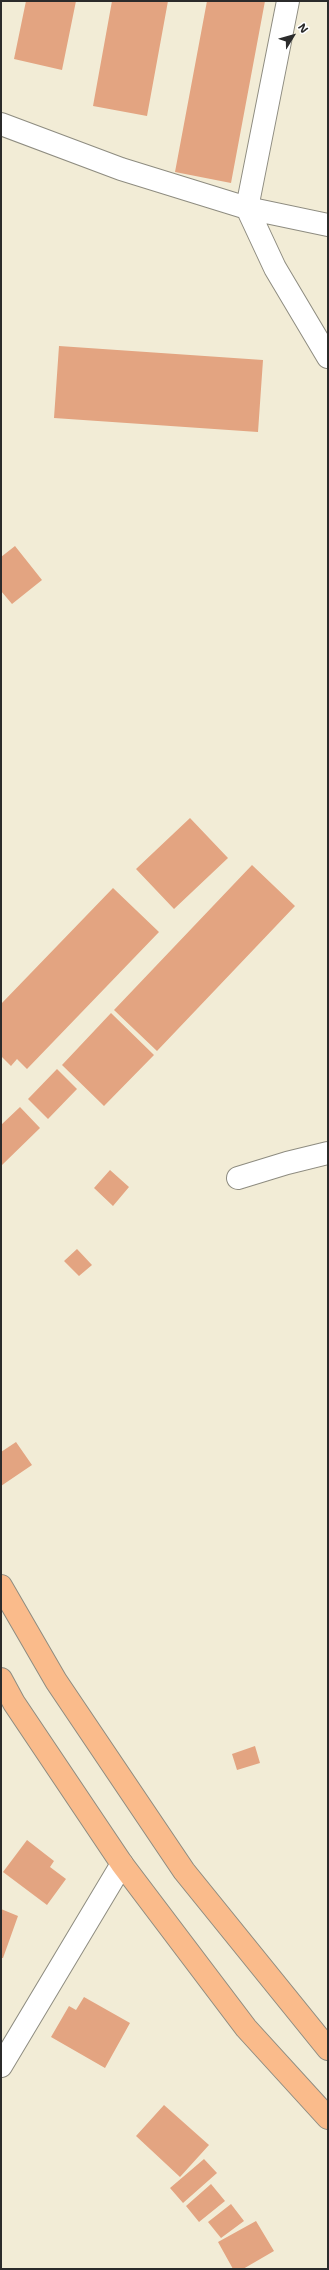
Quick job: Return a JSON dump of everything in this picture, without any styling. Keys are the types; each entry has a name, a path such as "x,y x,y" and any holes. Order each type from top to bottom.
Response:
{"highway":[{"path":"1,1586 56,1681 184,1871 328,2050"},
{"path":"1,1680 8,1705 122,1864 246,2028 328,2118"}],"street":[{"path":"288,1 247,208 275,268 328,357"},
{"path":"1,124 121,169 247,208 328,225"},
{"path":"238,1178 286,1163 328,1153"},
{"path":"1,2066 122,1864"}],"building":[{"path":"26,1 76,1 62,70 14,59"},
{"path":"112,1 168,1 147,116 93,106"},
{"path":"207,1 265,1 231,183 175,172"},
{"path":"59,346 263,360 258,432 54,418"},
{"path":"15,546 42,580 12,604 1,591 1,557"},
{"path":"190,818 228,858 174,909 136,869"},
{"path":"252,865 295,906 157,1051 114,1010"},
{"path":"113,888 159,932 27,1069 17,1059 11,1066 1,1056 1,1004"},
{"path":"111,1013 154,1055 104,1106 62,1065"},
{"path":"57,1069 77,1089 48,1119 28,1099"},
{"path":"20,1107 40,1128 1,1166 1,1125"},
{"path":"110,1170 129,1187 113,1206 94,1188"},
{"path":"77,1249 92,1265 79,1276 64,1261"},
{"path":"16,1442 32,1465 1,1486 1,1452"},
{"path":"255,1746 260,1763 237,1770 232,1754"},
{"path":"27,1840 54,1861 50,1867 66,1879 47,1905 3,1872"},
{"path":"1,1909 18,1916 3,1958 1,1958"},
{"path":"84,1997 130,2023 105,2068 51,2037 69,2006 76,2010"},
{"path":"164,2105 209,2145 180,2177 136,2136"},
{"path":"204,2159 217,2173 183,2203 170,2188"},
{"path":"211,2184 225,2201 199,2222 186,2206"},
{"path":"231,2204 244,2221 221,2238 208,2222"},
{"path":"256,2221 274,2251 243,2269 233,2269 218,2242"}]}
